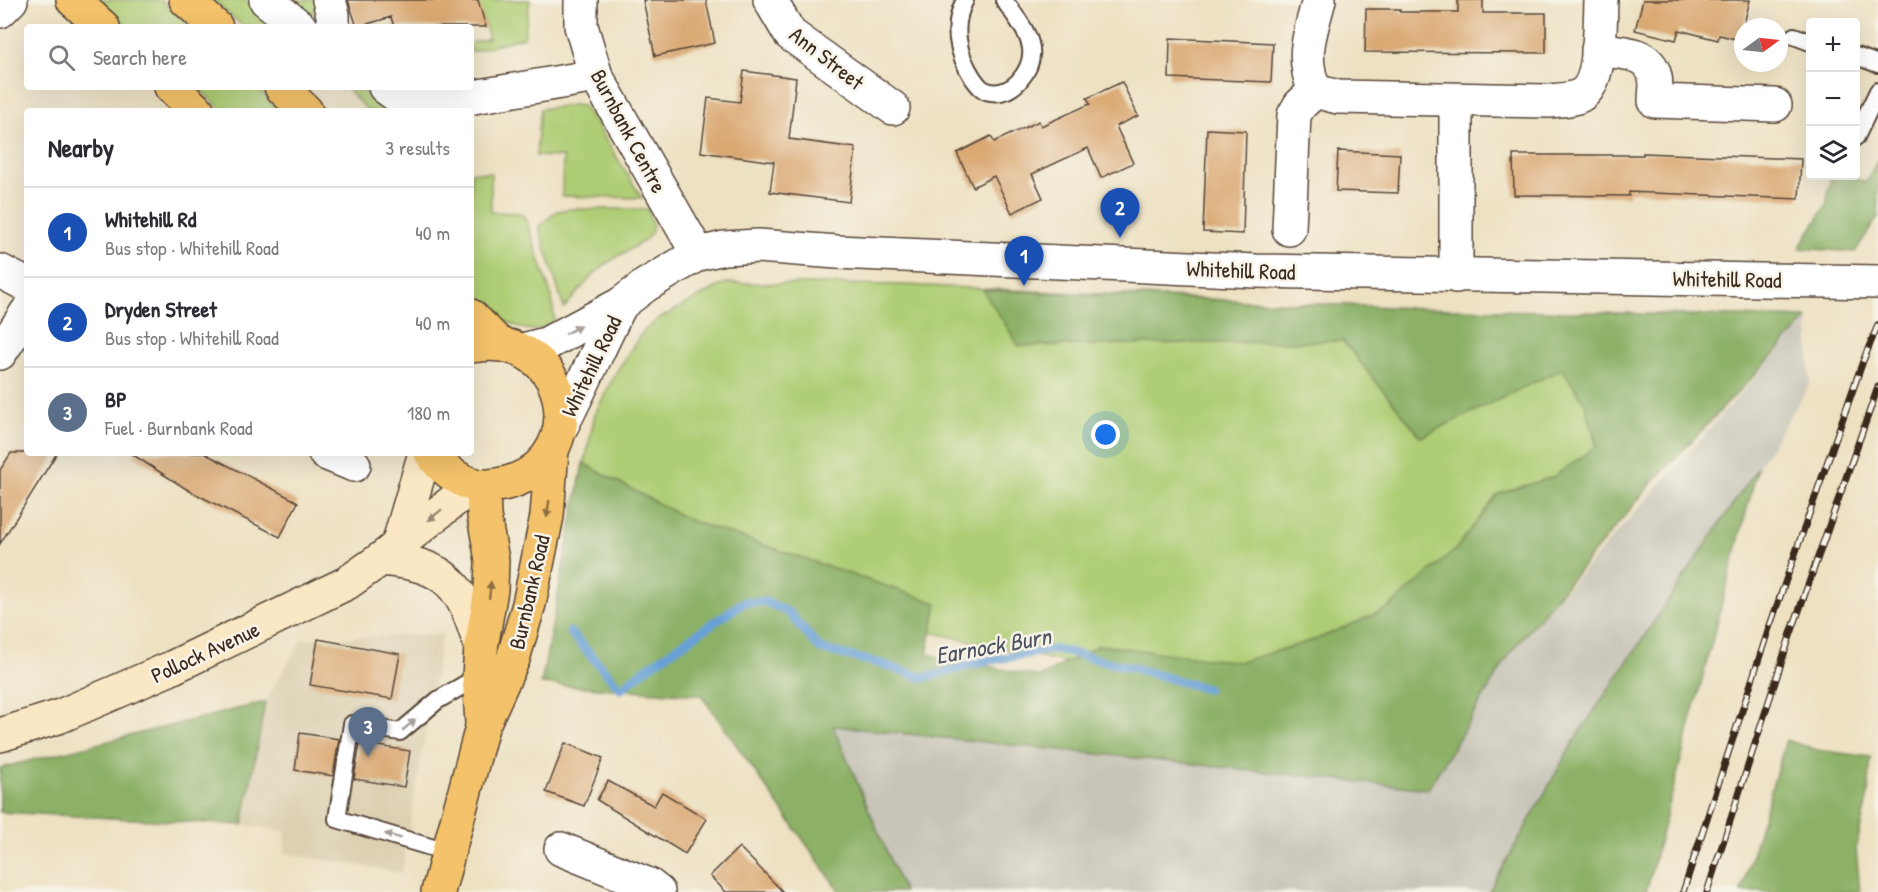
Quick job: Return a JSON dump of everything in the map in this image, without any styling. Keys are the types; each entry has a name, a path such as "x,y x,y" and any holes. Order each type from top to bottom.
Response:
{"main road":[{"path":"73,0 100,24"},
{"path":"186,0 213,24"},
{"path":"174,90 195,108"},
{"path":"284,90 303,108"},
{"path":"474,319 497,346"},
{"name":"Burnbank Road","path":"438,892 482,727 513,659 529,604 547,516 556,439 562,412 555,384 547,370 497,346"},
{"path":"434,456 444,468 478,485 510,483 523,478 539,466 556,439"},
{"name":"Burnbank Road","path":"478,485 492,560 480,662 482,727"}],"street":[{"path":"0,11 11,0"},
{"path":"266,0 296,24"},
{"path":"329,0 333,24"},
{"name":"Burnbank Centre","path":"581,0 581,26 596,76 699,254"},
{"name":"Ann Street","path":"770,0 790,34 893,108"},
{"path":"1315,91 1308,74 1306,52 1319,0"},
{"path":"1315,91 1338,97 1456,101 1549,101 1564,100 1583,94 1595,75 1601,0"},
{"path":"1598,50 1631,53 1648,62 1655,76 1655,101 1775,105"},
{"path":"389,90 399,97 427,105 596,76"},
{"path":"1289,229 1294,114 1315,91"},
{"path":"1455,276 1456,101"},
{"name":"Whitehill Road","path":"497,346 546,344 621,304 645,285 699,254 724,248 758,246 837,252 1256,272 1878,282"},
{"path":"0,271 24,283"},
{"name":"Whitehill Road","path":"556,439 621,304"},
{"path":"0,353 24,317"},
{"path":"423,456 390,552 424,566 451,581 465,603 474,624 480,662"},
{"name":"Pollock Avenue","path":"0,735 58,717 169,669 347,583 478,485"},
{"path":"561,849 649,885 658,892"}],"lane":[{"path":"965,0 957,32 961,57 979,87 990,93 1002,92 1015,86 1028,71 1033,55 1029,37 1004,0"},
{"path":"1794,36 1806,40"},
{"path":"1860,57 1878,64"},
{"path":"1860,129 1878,91"},
{"path":"450,852 337,819 352,724 400,732 480,662"}],"shaded area":[{"path":"1808,318 1810,384 1758,467 1574,741 1489,892 904,892 833,726 1428,789 1510,653"},
{"path":"442,634 402,873 285,853 285,831 243,825 265,702 302,639"}],"green space":[{"path":"99,0 161,0 188,24 126,24"},
{"path":"213,0 245,0 276,24 241,24"},
{"path":"287,0 316,0 318,7 308,14"},
{"path":"464,0 530,0 524,37 474,51 474,42 489,38 479,6"},
{"path":"200,90 258,90 278,108 220,108"},
{"path":"348,90 360,90 389,108 365,108"},
{"path":"583,106 593,119 642,198 562,196 563,157 536,156 540,109"},
{"path":"1878,159 1878,217 1855,252 1799,248 1826,206 1830,180 1866,182"},
{"path":"474,172 491,173 491,212 521,213 526,219 552,298 555,326 543,330 521,328 492,312 474,287"},
{"path":"648,209 653,226 651,233 644,241 607,263 592,276 564,308 539,227 557,211"},
{"path":"725,283 906,285 1404,308 1808,318 1650,485 1510,653 1451,748 566,551 595,414 615,374 641,334 658,319"},
{"path":"983,290 1414,308 1808,318 1650,485 1510,653 1428,789 833,726 904,892 840,892 701,695 541,684 583,463 689,520 937,603 927,654 1040,677 1099,645 1239,662 1317,639 1387,609 1455,550 1498,494 1553,477 1597,446 1585,403 1562,369 1421,437 1343,341 1019,346"},
{"path":"1758,467 1646,892 1489,892 1574,741"},
{"path":"265,702 243,825 0,812 0,768"},
{"path":"1786,740 1817,750 1871,757 1868,795 1856,848 1860,892 1741,892"}],"building":[{"path":"348,0 478,0 486,27 474,27 474,24 393,24 391,17 367,24 356,24"},
{"path":"643,0 706,0 715,43 655,56"},
{"path":"1458,0 1483,0 1483,13 1546,13 1546,53 1365,52 1366,9 1400,9 1400,12 1458,12"},
{"path":"1643,0 1750,0 1746,18 1734,18 1734,39 1719,35 1718,40 1679,30 1676,40 1635,30"},
{"path":"1170,38 1273,43 1271,82 1169,78"},
{"path":"744,71 796,78 789,139 856,148 849,202 770,192 774,162 701,152 708,98 740,102"},
{"path":"1122,82 1138,116 1116,126 1133,163 1101,178 1088,148 1032,174 1043,198 1012,213 994,176 973,187 957,153 991,136 994,142 1039,121 1041,126 1090,104 1087,98"},
{"path":"1207,129 1246,131 1243,234 1203,232"},
{"path":"1338,151 1400,154 1398,193 1336,191"},
{"path":"1643,153 1801,159 1799,199 1629,192 1629,196 1514,195 1513,155 1643,155"},
{"path":"11,453 24,453 24,456 55,456 0,544 0,470"},
{"path":"135,456 210,456 298,502 280,537 188,490"},
{"path":"318,639 400,654 392,699 310,685"},
{"path":"300,733 339,739 333,776 295,770"},
{"path":"360,743 410,751 404,787 354,779"},
{"path":"565,743 603,758 584,806 546,792"},
{"path":"608,781 654,806 662,792 707,819 685,854 597,800"},
{"path":"739,847 783,892 726,892 710,876"}],"waterway":[{"name":"Earnock Burn","path":"570,632 621,689 644,670 744,602 766,602 788,612 820,649 882,664 923,678 986,661 1056,649 1207,689"}],"railway":[{"path":"1683,892 1768,631 1863,361 1878,325"},
{"path":"1707,892 1789,639 1878,387"}],"place":[{"name":"Dryden Street","path":"1120,238"},
{"name":"Whitehill Rd","path":"1024,286"},
{"name":"BP","path":"368,757"}]}
